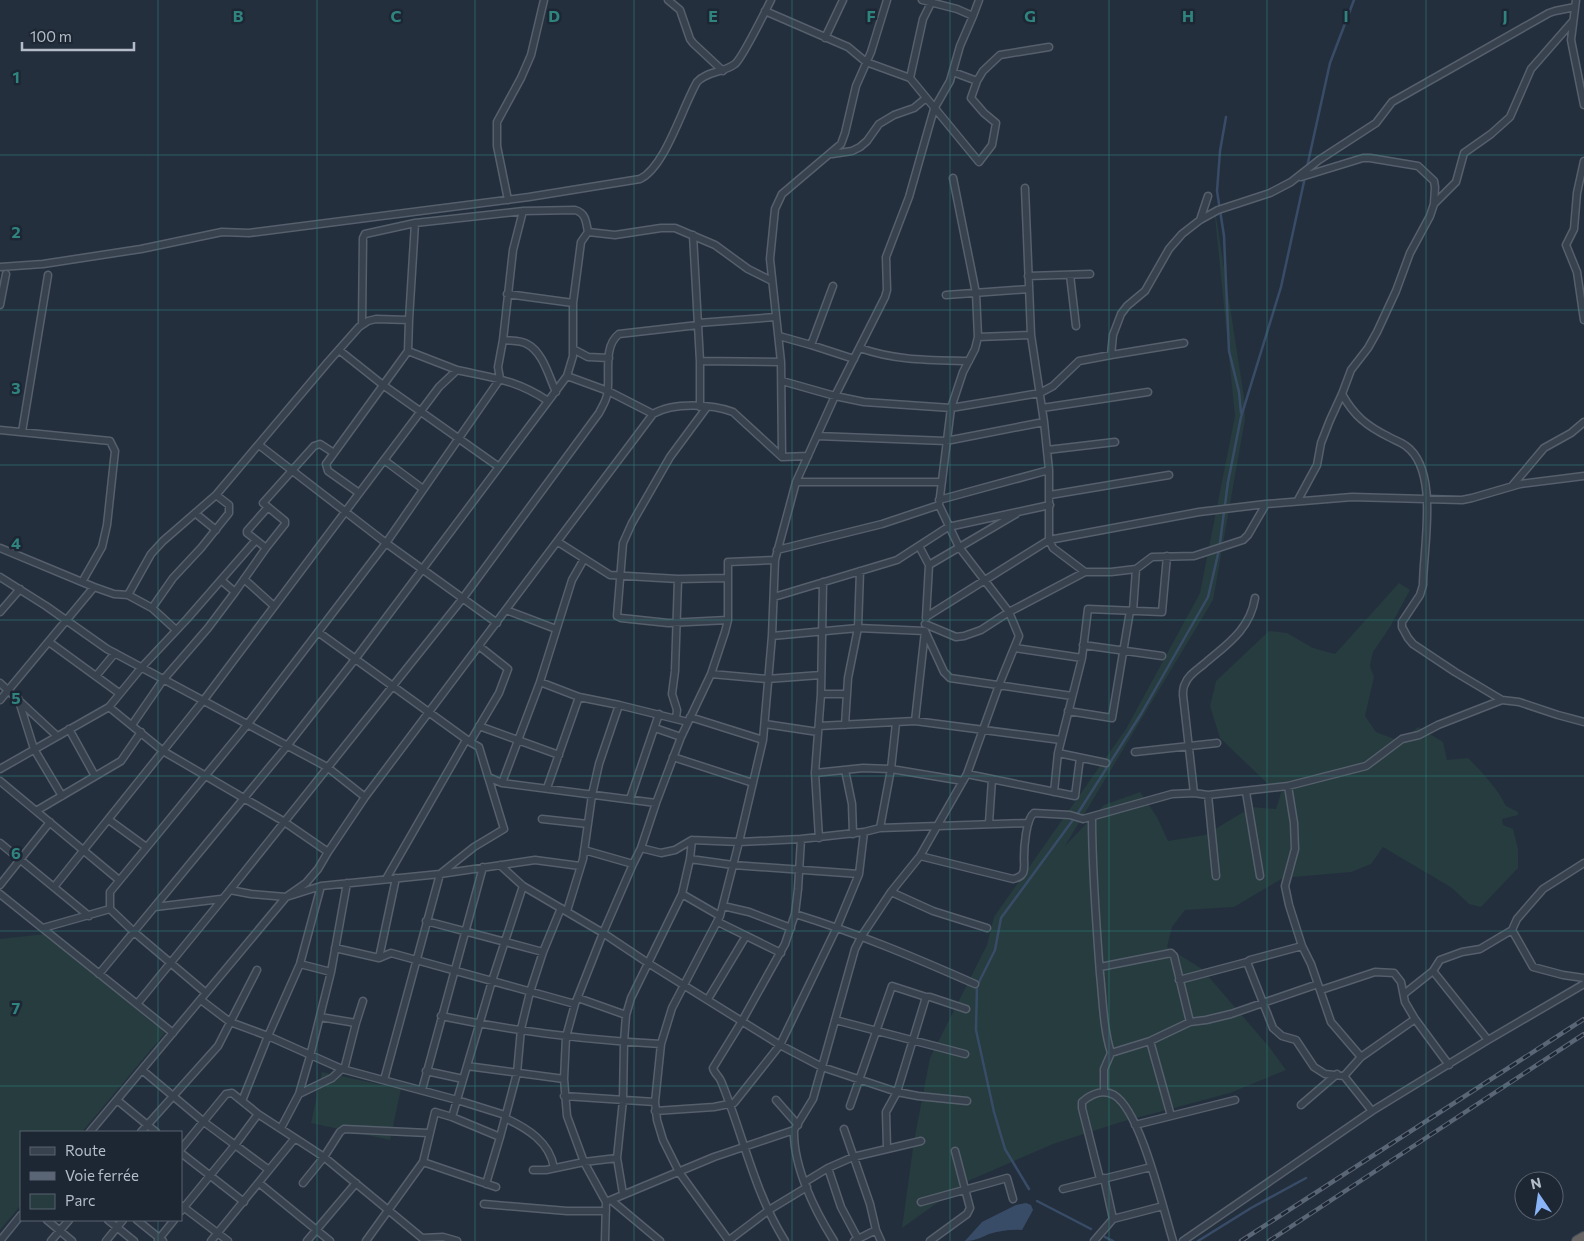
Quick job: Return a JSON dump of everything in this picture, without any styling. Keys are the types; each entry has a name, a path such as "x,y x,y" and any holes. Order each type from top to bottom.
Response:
{"highway":[{"path":"1577,1241 1584,1237"}],"street":[{"path":"508,200 497,146 497,122 522,78 531,55 544,0"},
{"path":"668,0 680,10 690,39 723,71"},
{"path":"0,267 44,264 140,250 222,232 249,234 508,200 640,179 650,174 658,162 697,82 706,75 723,71 737,62 771,0"},
{"path":"825,38 842,0"},
{"path":"782,457 781,362 770,252 776,203 782,194 838,148 844,137 856,86 888,0"},
{"path":"922,0 932,1 973,16"},
{"path":"921,1141 853,1157 828,1168 728,1241 679,1172 663,1140 655,1111 655,1102 661,1044 670,1011 719,919 764,740 772,636 775,560 796,482 835,396 886,293 886,257 909,197 934,109 954,72 960,46 979,0"},
{"path":"910,78 923,19 932,1"},
{"path":"1111,355 1113,335 1121,314 1127,306 1145,291 1173,243 1200,220 1218,210 1279,189 1376,123 1392,102 1549,14 1575,4 1571,40 1584,105"},
{"path":"765,11 848,47 866,62 910,78 979,162 992,145 996,123 984,113 972,98 977,81 983,70 1000,56 1048,47"},
{"path":"1434,204 1454,185 1464,153 1491,134 1510,117 1531,69 1573,21"},
{"path":"954,72 977,81"},
{"path":"830,154 856,149 867,140 879,124 894,115 914,108 926,98"},
{"path":"1297,178 1364,158 1418,166 1434,181 1435,187 1434,204 1430,216 1410,253 1396,291 1377,332 1368,348 1351,370 1321,443 1317,465 1298,500"},
{"path":"1584,161 1577,192 1574,228 1566,246 1577,272 1584,320"},
{"path":"834,1241 815,1210 806,1184 797,1154 796,1128 813,1099 852,956 860,937 891,892 920,856 967,774 1019,636 1009,612 959,547 948,527 939,503 951,408 963,372 975,349 978,336 976,293 953,178"},
{"path":"1025,188 1031,335 1049,470 1049,540 1057,552 1085,572"},
{"path":"1200,220 1208,196"},
{"path":"99,974 245,799 356,658 567,376 572,364 573,303 581,242 588,232 585,218 577,210 523,211 414,223 365,234 363,238 362,325"},
{"path":"206,994 110,909 110,892 247,725 386,543 500,378 498,367 503,340 512,250 523,211"},
{"path":"359,493 328,471 326,464 408,351 414,223"},
{"path":"588,232 615,234 669,227 681,229 723,250 748,268 772,281"},
{"path":"693,235 700,361 700,407"},
{"path":"0,305 6,274"},
{"path":"1028,276 1090,274"},
{"path":"22,432 48,275"},
{"path":"1070,275 1076,326"},
{"path":"811,345 833,286"},
{"path":"946,295 1029,289"},
{"path":"507,294 573,303"},
{"path":"137,1004 463,598 599,413 608,392 609,358 612,342 618,334 776,317"},
{"path":"128,595 151,554 216,495 362,325 376,319 409,320"},
{"path":"978,336 1031,335"},
{"path":"779,336 854,359"},
{"path":"503,340 523,342 532,348 540,358 556,392"},
{"path":"782,380 835,396 864,402 951,408 1040,393 1053,386 1079,361 1184,343"},
{"path":"860,348 878,354 904,358 969,361"},
{"path":"573,349 590,358 609,358"},
{"path":"339,350 383,385 499,467"},
{"path":"408,351 457,370 500,378 524,386 548,401"},
{"path":"700,361 781,362"},
{"path":"54,887 203,701 439,387 457,370"},
{"path":"567,376 608,392 653,414"},
{"path":"1042,408 1148,392"},
{"path":"1342,394 1351,410 1362,421 1405,445 1414,453 1423,473 1426,499 1423,589 1402,622 1402,627 1409,640 1455,672 1502,700 1519,702 1584,722"},
{"path":"93,1131 286,897 306,883 318,870 365,797 653,414 665,408 700,407 733,412 782,457 808,456"},
{"path":"707,407 670,456 632,523 622,546 618,617 662,622 728,620"},
{"path":"817,436 946,441 1044,422"},
{"path":"1512,486 1544,448 1571,433 1584,422"},
{"path":"0,430 110,440 115,451 106,532 102,547 82,582"},
{"path":"1047,450 1115,442"},
{"path":"132,725 163,680 208,628 286,523 263,503 317,445 320,444 334,453"},
{"path":"259,445 386,543 497,623"},
{"path":"384,460 423,489"},
{"path":"778,550 882,524 939,503 1049,470"},
{"path":"1050,495 1169,475"},
{"path":"926,624 985,580 1049,540 1199,512 1298,500 1352,497 1467,499 1512,486 1584,476"},
{"path":"796,482 941,482"},
{"path":"152,608 173,578 229,513 229,505 216,495"},
{"path":"772,636 926,624 956,637 964,636 986,628 1009,612 1085,572 1111,572 1136,569 1152,557 1198,556 1212,549 1243,540 1248,535 1266,504"},
{"path":"774,597 897,560 948,527 1050,505"},
{"path":"266,548 246,531 268,507"},
{"path":"929,565 1021,511"},
{"path":"195,513 216,530"},
{"path":"0,768 110,706 119,693 222,581 256,540"},
{"path":"558,542 610,575 678,579 727,578"},
{"path":"915,721 926,624 929,565 919,546"},
{"path":"0,548 94,587 114,594 128,595 152,608 176,630"},
{"path":"1054,792 1058,753 1082,658 1088,609 1162,612 1167,556"},
{"path":"502,784 540,682 572,580 584,559"},
{"path":"660,1241 609,1201 584,1162 567,1116 564,1096 566,1037 577,1001 603,933 641,848 673,757 711,674 728,620 727,578 729,562 775,560"},
{"path":"1068,711 1112,718 1132,611 1136,569"},
{"path":"845,725 850,669 858,628 860,571"},
{"path":"0,577 115,653 327,767 365,797"},
{"path":"244,579 274,606"},
{"path":"676,718 677,710 672,694 675,671 678,579"},
{"path":"222,581 235,592"},
{"path":"819,838 815,772 821,694 823,582"},
{"path":"0,700 94,587"},
{"path":"0,612 20,589"},
{"path":"1194,792 1183,695 1184,684 1191,675 1217,654 1245,625 1253,613 1255,598"},
{"path":"506,610 556,629"},
{"path":"926,624 946,676 954,680 1072,696"},
{"path":"318,632 468,741 479,747 504,829 474,847 440,874 384,1080"},
{"path":"49,642 119,693"},
{"path":"1083,645 1162,656"},
{"path":"386,879 468,741 499,693 508,669 479,646"},
{"path":"1014,648 1082,658"},
{"path":"96,676 115,653"},
{"path":"711,674 768,679 820,676"},
{"path":"540,682 579,697 689,720 764,740"},
{"path":"0,683 57,736"},
{"path":"821,694 847,694"},
{"path":"547,788 579,697"},
{"path":"18,698 34,749 62,796"},
{"path":"920,856 1013,879 1019,877 1023,872 1028,823 1034,812 1070,815 1083,819 1172,794 1194,792 1208,795 1288,786 1366,766 1402,739 1419,735 1438,725 1502,700"},
{"path":"568,911 584,850 592,795 600,758 618,705"},
{"path":"110,706 164,750 284,821 328,852"},
{"path":"630,798 659,714"},
{"path":"765,724 819,729 845,725 915,721 1061,740"},
{"path":"880,828 891,769 896,722"},
{"path":"479,726 559,755"},
{"path":"655,728 681,737"},
{"path":"68,730 96,776"},
{"path":"36,811 121,761 141,732"},
{"path":"1135,752 1217,743"},
{"path":"1058,753 1106,763"},
{"path":"673,757 753,783"},
{"path":"967,774 1075,796 1080,758"},
{"path":"815,772 863,768 891,769 963,781"},
{"path":"845,770 852,804 853,834"},
{"path":"488,777 502,784 630,798 656,803"},
{"path":"989,823 992,779"},
{"path":"0,780 119,880"},
{"path":"1288,786 1294,823 1295,849 1285,886 1288,905 1332,1022 1361,1057"},
{"path":"1246,792 1260,876"},
{"path":"1208,795 1216,876"},
{"path":"1092,818 1092,866 1100,967 1106,1036 1111,1053 1104,1069 1104,1092"},
{"path":"542,819 588,824"},
{"path":"109,820 146,847"},
{"path":"0,885 50,822"},
{"path":"641,848 661,853 675,850 692,840 739,842 801,839 853,834 880,828 1028,823"},
{"path":"655,1111 729,1105 739,1099 780,1045 837,927 859,874 864,832"},
{"path":"786,1241 769,1210 743,1146 720,1080 713,1068 781,953 791,928 795,914 801,839"},
{"path":"623,1194 617,1158 623,1100 626,1014 630,998 682,894 690,860 692,840"},
{"path":"0,843 89,916"},
{"path":"584,850 633,864"},
{"path":"230,890 286,897 321,886 440,874 534,860 580,866"},
{"path":"690,860 859,874"},
{"path":"1404,994 1432,971 1440,960 1462,952 1480,949 1512,930 1517,919 1543,889 1584,863"},
{"path":"500,865 523,886 568,911 780,1045 822,1067 897,1092 967,1101"},
{"path":"422,1090 483,867"},
{"path":"379,958 396,878"},
{"path":"281,1128 299,1094 310,1056 331,972 347,883"},
{"path":"242,1101 300,964 321,886"},
{"path":"452,1117 492,981 523,886"},
{"path":"891,892 933,911 987,928"},
{"path":"0,894 173,1033"},
{"path":"682,894 746,936 781,953"},
{"path":"155,907 222,899"},
{"path":"723,906 749,912 791,928"},
{"path":"486,1184 517,1073 521,1029 530,992 543,952 561,908"},
{"path":"43,928 110,909"},
{"path":"795,914 837,927 900,951 975,984"},
{"path":"426,921 543,952"},
{"path":"1512,930 1532,966 1584,978"},
{"path":"708,999 746,936"},
{"path":"1179,980 1302,946"},
{"path":"335,948 379,958 391,953 530,992 577,1001 626,1014"},
{"path":"1100,967 1171,953 1190,1022"},
{"path":"1247,962 1273,1028 1282,1036 1296,1040 1314,1068 1326,1074 1340,1075 1372,1111"},
{"path":"300,964 331,972"},
{"path":"142,1131 218,1046 257,970"},
{"path":"1432,971 1488,1040"},
{"path":"1111,1053 1150,1041 1190,1022 1231,1014 1263,1002 1375,972 1394,973 1401,982 1405,1002 1415,1019 1449,1065"},
{"path":"1183,1241 1372,1111 1584,984"},
{"path":"850,1106 892,986 926,997 930,996 966,1010"},
{"path":"887,1148 886,1112 897,1092 926,997"},
{"path":"201,1000 230,1022 268,1036 342,1069 457,1100 505,1117 534,1135 545,1145 553,1160 554,1168"},
{"path":"299,1094 332,1078 342,1069 347,1061 363,1002"},
{"path":"441,1016 479,1024 566,1037 661,1044"},
{"path":"320,1017 356,1023"},
{"path":"1301,1105 1361,1057 1415,1019"},
{"path":"835,1020 965,1054"},
{"path":"1150,1041 1171,1116"},
{"path":"466,1066 564,1078"},
{"path":"142,1070 204,1122 269,1170"},
{"path":"426,1071 463,1079"},
{"path":"1114,1219 1082,1108 1082,1102 1088,1096 1104,1092 1114,1095 1130,1113 1151,1167 1173,1241"},
{"path":"182,1148 226,1094 232,1093 258,1114 324,1157 422,1238 443,1237 457,1241"},
{"path":"564,1096 655,1102"},
{"path":"117,1100 155,1131"},
{"path":"776,1100 796,1128"},
{"path":"1135,1125 1235,1100"},
{"path":"366,1241 423,1162 428,1133 435,1112 500,1137"},
{"path":"228,1241 182,1208 210,1176 258,1114"},
{"path":"303,1183 344,1128 428,1133"},
{"path":"605,1241 606,1211 609,1201 743,1146 796,1128"},
{"path":"844,1130 881,1241"},
{"path":"211,1241 295,1138"},
{"path":"930,1241 967,1214 970,1208 955,1151"},
{"path":"182,1154 244,1202"},
{"path":"533,1170 546,1170 584,1162 617,1158"},
{"path":"423,1162 496,1187"},
{"path":"1063,1189 1151,1167"},
{"path":"828,1168 840,1207 856,1240 876,1230"},
{"path":"921,1202 1007,1178 1013,1199"},
{"path":"260,1183 330,1241"},
{"path":"307,1241 356,1183"},
{"path":"484,1204 567,1211 606,1211"},
{"path":"1094,1241 1114,1219 1163,1206"},
{"path":"1,1241 20,1216"},
{"path":"48,1221 72,1241"},
{"path":"52,1241 68,1221"},
{"path":"109,1221 134,1241"},
{"path":"106,1241 122,1221"},
{"path":"138,1221 160,1240 173,1221"}],"green space":[{"path":"1213,197 1244,397 1245,419 1213,600 1065,846 1104,805 1140,792 1157,817 1168,841 1205,835 1252,807 1276,809 1282,790 1268,784 1220,738 1210,706 1216,681 1269,631 1287,633 1313,648 1335,654 1399,583 1410,590 1390,627 1373,652 1370,666 1374,677 1365,716 1376,732 1402,742 1418,727 1443,742 1447,760 1468,758 1494,787 1506,806 1518,812 1518,815 1502,819 1503,825 1513,829 1518,849 1518,868 1481,907 1469,904 1452,888 1383,847 1371,864 1351,872 1283,878 1234,907 1185,910 1172,927 1167,947 1202,969 1270,1048 1286,1070 1230,1093 1121,1122 1053,1144 968,1181 902,1228 914,1141 930,1058 987,945 994,917 1126,729 1200,593 1235,416"},
{"path":"46,934 165,1033 83,1131 20,1131 20,1206 0,1230 0,939"},
{"path":"322,1072 401,1089 390,1140 311,1123"}],"water":[{"path":"1026,1203 1031,1205 1033,1210 1022,1230 1001,1231 975,1240 965,1241 982,1222 1016,1205"}],"waterway":[{"path":"1307,167 1330,63 1354,0"},
{"path":"1226,117 1220,151 1217,191 1224,236 1229,351 1239,392 1241,413"},
{"path":"1029,1189 1005,1149 994,1112 976,1030 977,986 995,950 1001,918 1078,813 1141,714 1208,597 1219,550 1228,482 1241,417 1281,287 1305,177"},
{"path":"1198,1241 1251,1208 1306,1178"},
{"path":"1037,1201 1091,1229"},
{"path":"1105,1237 1113,1241"}],"railway":[{"path":"1241,1241 1584,1019"},
{"path":"1269,1241 1584,1034"}]}
